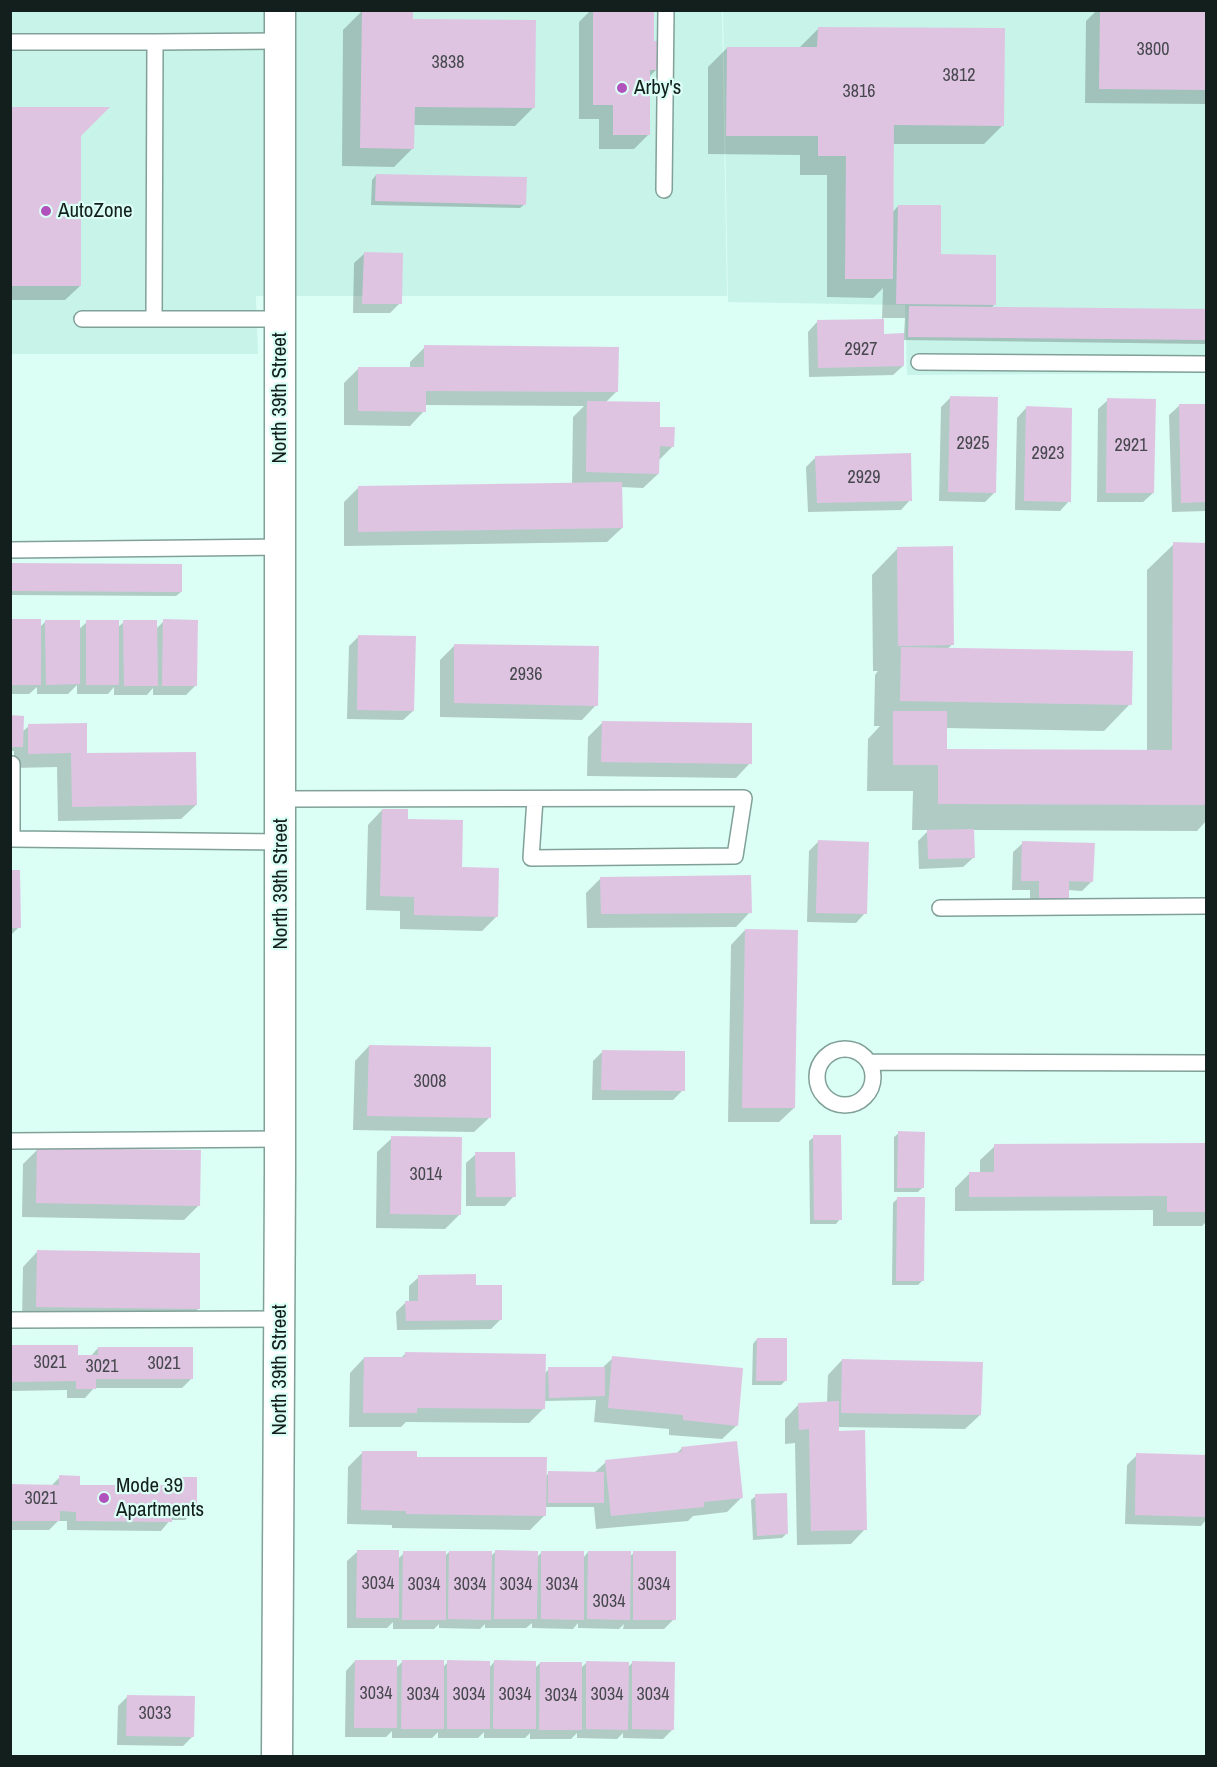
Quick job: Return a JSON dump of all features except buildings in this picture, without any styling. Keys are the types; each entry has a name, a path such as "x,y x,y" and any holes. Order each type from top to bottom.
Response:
{"street":[{"name":"North 39th Street","path":"277,1756 281,1319 280,10"}],"lane":[{"path":"664,190 666,10"},
{"path":"10,42 280,41"},
{"path":"154,319 155,42"},
{"path":"82,319 280,319"},
{"path":"919,362 1206,364"},
{"path":"10,550 282,547"},
{"path":"10,764 12,839 281,842"},
{"path":"281,799 535,798 744,798 735,856 531,858 535,798"},
{"path":"940,908 1206,906"},
{"path":"869,1062 1206,1063"},
{"path":"10,1141 281,1139"},
{"path":"10,1320 281,1319"}],"shaded area":[{"path":"10,11 722,11 727,296 256,296 258,354 11,354"},
{"path":"723,11 1206,11 1206,373 907,375 905,305 728,302"}],"place":[{"name":"Arby's","path":"622,88"},
{"name":"AutoZone","path":"46,211"},
{"name":"Mode 39 Apartments","path":"104,1498"}]}
